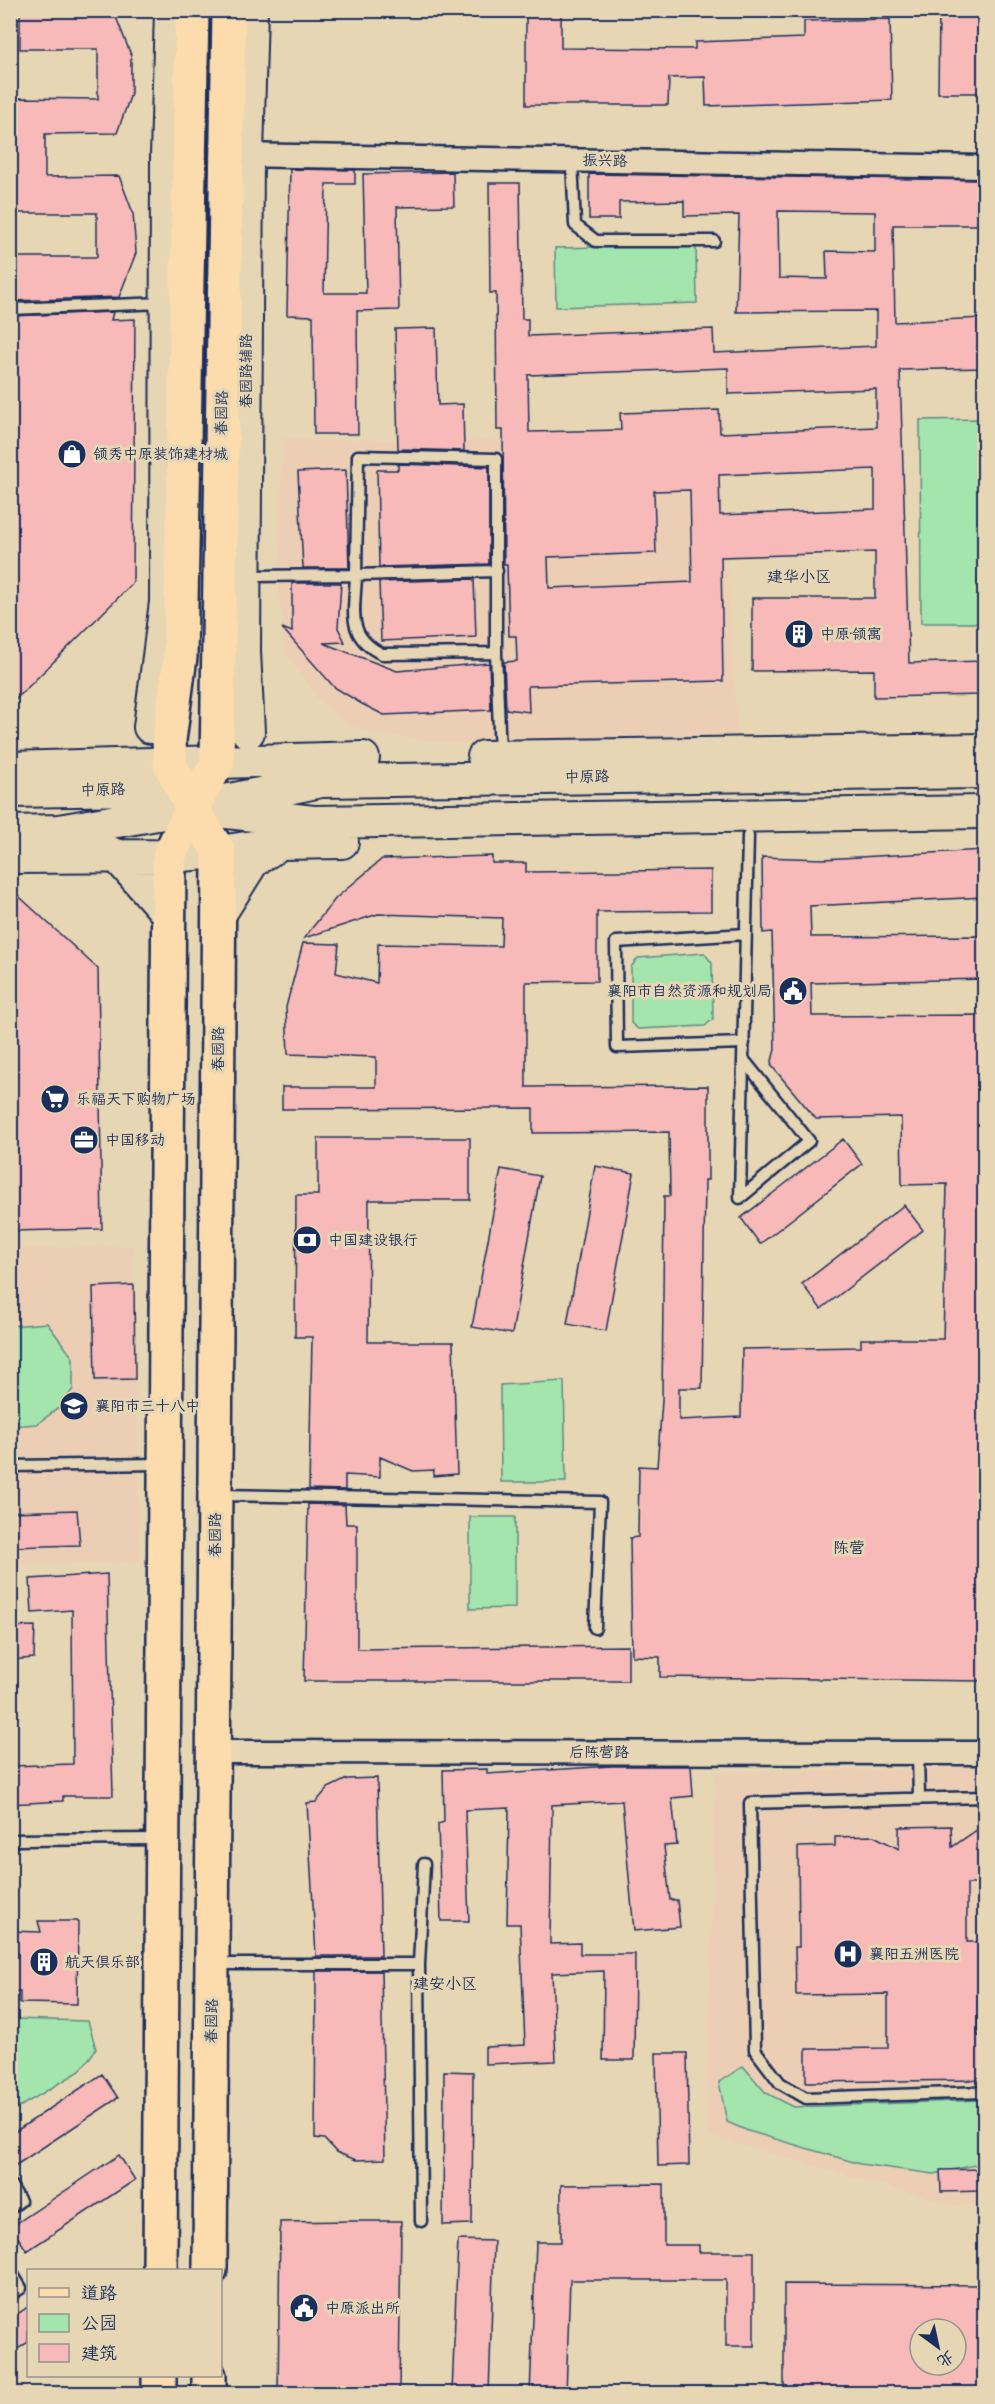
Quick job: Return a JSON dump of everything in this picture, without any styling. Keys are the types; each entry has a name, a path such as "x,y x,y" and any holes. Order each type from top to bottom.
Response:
{"main road":[{"path":"192,10 180,657 169,740 170,764 192,808 219,852"},
{"name":"春园路","path":"160,2269 169,856 192,808 217,764 237,155 229,10"},
{"name":"春园路","path":"210,2269 219,852"},
{"path":"159,2377 159,2394"},
{"path":"209,2377 209,2393"}],"street":[{"path":"150,727 166,602 171,10"},
{"name":"春园路辅路","path":"248,732 237,155 251,10"},
{"name":"振兴路","path":"237,155 984,167"},
{"path":"71,790 130,758 150,727 180,657"},
{"path":"218,691 262,750 321,781"},
{"path":"10,768 112,768 280,759 984,750"},
{"name":"中原路","path":"10,832 59,831 192,808 321,781 984,772"},
{"name":"中原路","path":"10,791 137,789 192,808 313,822 984,812"},
{"path":"219,915 253,861 313,822"},
{"path":"59,831 117,856 168,914"},
{"path":"10,857 169,856 281,843 984,832"},
{"name":"后陈营路","path":"214,1752 984,1754"},
{"path":"204,2394 209,2393"}],"lane":[{"path":"572,160 575,225 596,241 714,241"},
{"path":"10,309 167,303"},
{"path":"496,653 382,654 366,646 355,629 357,456 496,459 496,653 500,756"},
{"path":"245,576 497,571"},
{"path":"743,1059 809,1141 740,1198 743,1059 744,1042 748,836"},
{"path":"744,1042 617,1047 616,942 746,934"},
{"path":"10,1466 166,1464"},
{"path":"216,1495 600,1502 595,1628"},
{"path":"918,1753 919,1798"},
{"path":"984,1797 750,1803 755,2050 780,2083 806,2098 984,2092"},
{"path":"10,1840 164,1839"},
{"path":"421,2221 419,1964 424,1864"},
{"path":"213,1964 419,1964"},
{"path":"10,2184 20,2201 10,2208"},
{"path":"10,2270 21,2288 10,2295"}],"shaded area":[{"path":"282,439 530,440 720,457 738,741 456,744 380,734 350,726 321,703 285,652 279,591"},
{"name":"襄阳市三十八中","path":"133,1246 140,1562 11,1564 10,1249"},
{"name":"襄阳五洲医院","path":"984,1767 984,2204 957,2206 706,2135 715,1773"}],"green space":[{"path":"696,245 697,303 556,307 555,248"},
{"path":"984,419 984,623 921,623 920,420"},
{"path":"704,953 712,963 713,1019 705,1026 638,1029 631,1023 631,967 638,958"},
{"path":"47,1323 73,1358 73,1389 61,1406 37,1424 11,1426 11,1326"},
{"path":"564,1381 566,1482 501,1482 500,1385"},
{"path":"470,1517 515,1517 515,1608 470,1609"},
{"path":"11,2019 88,2021 96,2049 80,2071 11,2112"},
{"path":"743,2066 766,2093 794,2107 984,2100 984,2163 934,2174 860,2164 748,2131 727,2122 719,2082"}],"building":[{"path":"20,10 114,12 131,55 131,94 117,133 45,134 45,177 119,176 133,213 136,253 119,297 12,301 12,257 97,257 97,213 16,213 16,98 98,99 98,49 20,49"},
{"path":"526,10 561,10 561,48 695,49 695,42 804,38 804,21 890,19 892,100 706,106 705,77 669,78 668,105 526,105"},
{"path":"939,12 984,12 984,93 938,93"},
{"path":"290,169 355,170 355,184 326,184 324,293 366,293 363,174 453,172 454,206 397,207 399,310 357,311 358,434 314,434 313,316 287,315"},
{"path":"589,174 984,180 984,225 893,225 895,322 984,318 984,368 900,370 909,663 984,661 984,695 874,697 874,670 752,671 752,598 875,598 875,552 721,557 723,681 528,686 529,712 506,709 504,662 517,661 516,636 509,636 507,565 504,565 503,430 497,430 496,293 490,293 489,183 520,183 522,319 528,319 528,336 713,329 714,353 876,346 876,311 736,312 739,215 684,216 684,201 619,202 619,219 589,219","holes":["778,211 875,212 875,252 826,251 827,279 779,278","728,368 728,394 876,389 876,427 720,433 719,410 620,413 621,430 529,432 528,375","875,469 875,509 720,515 719,475","690,490 692,582 549,588 548,557 656,553 654,491"]},
{"name":"领秀中原装饰建材城","path":"113,312 111,320 135,319 133,583 10,705 12,316"},
{"path":"436,328 438,405 463,404 464,451 398,449 395,329"},
{"path":"398,464 489,467 489,564 379,567 377,470 398,470"},
{"path":"346,470 349,568 303,568 298,472"},
{"path":"474,579 476,637 381,641 379,582"},
{"path":"292,583 341,583 338,628 345,642 323,643 397,671 489,663 491,710 384,715 334,687 282,628 292,632"},
{"path":"984,850 984,897 810,906 811,937 984,936 984,979 811,983 812,1016 984,1015 984,1681 660,1677 660,1657 632,1656 630,1538 638,1537 639,1466 657,1467 662,1401 664,1196 670,1196 669,1132 533,1133 533,1108 282,1109 282,1087 376,1087 376,1057 288,1054 286,1007 303,943 339,944 336,973 377,983 378,944 501,946 502,918 378,914 304,938 336,898 382,859 492,856 492,863 526,863 526,872 711,870 711,911 597,912 597,981 526,982 526,1087 708,1086 708,1180 705,1180 702,1388 679,1388 679,1420 741,1417 742,1349 861,1347 861,1339 943,1339 947,1184 902,1185 901,1117 816,1119 771,1065 775,1049 772,932 763,933 762,857 823,859"},
{"name":"乐福天下购物广场","path":"10,888 98,969 102,1229 10,1231"},
{"path":"318,1138 470,1138 470,1200 369,1200 368,1342 453,1342 457,1474 433,1476 434,1470 413,1471 380,1457 380,1477 345,1475 345,1490 309,1489 312,1337 295,1337 296,1195 318,1195"},
{"path":"843,1139 862,1164 760,1244 741,1218"},
{"path":"595,1166 634,1173 606,1331 567,1324"},
{"path":"501,1169 540,1176 512,1334 472,1327"},
{"path":"904,1205 923,1230 821,1309 802,1284"},
{"path":"134,1285 135,1379 95,1380 93,1287"},
{"path":"308,1504 345,1505 346,1524 357,1524 357,1649 628,1646 628,1681 304,1681"},
{"path":"77,1510 80,1545 10,1547 10,1512"},
{"path":"107,1574 113,1796 63,1796 63,1801 10,1804 10,1766 73,1764 72,1610 32,1613 30,1579"},
{"path":"35,1626 34,1658 10,1660 10,1627"},
{"path":"612,1766 691,1766 693,1796 672,1798 677,1845 664,1846 670,1900 677,1900 680,1927 634,1931 622,1801 552,1805 550,1944 580,1943 580,1954 635,1954 634,2060 603,2060 604,1971 552,1973 556,2061 485,2064 485,2047 525,2045 520,1924 507,1924 509,1808 465,1810 469,1921 441,1921 438,1824 444,1822 443,1770 487,1769 487,1774"},
{"path":"377,1778 381,1956 316,1956 307,1803 316,1802 328,1788 347,1779"},
{"path":"984,1825 984,1884 967,1884 967,1942 984,1942 984,1989 978,1989 978,2036 984,2035 984,2080 806,2082 806,2049 888,2048 888,1994 796,1995 795,1947 799,1947 798,1847 835,1846 835,1837 874,1836 899,1849 899,1827 951,1826 952,1847"},
{"name":"航天俱乐部","path":"38,1921 78,1921 77,2004 20,2003 20,1992 10,1992 10,1931 41,1932"},
{"path":"316,1971 381,1971 385,2159 356,2160 336,2152 324,2139 315,2138"},
{"path":"656,2053 687,2053 689,2165 658,2166"},
{"path":"444,2071 473,2072 472,2224 443,2225"},
{"path":"102,2074 118,2098 10,2169 10,2135"},
{"path":"119,2155 135,2180 27,2251 11,2227"},
{"path":"984,2169 984,2191 941,2192 940,2170"},
{"path":"664,2184 664,2245 699,2245 699,2252 754,2252 754,2346 726,2346 726,2280 570,2280 566,2394 530,2394 536,2242 561,2242 561,2185"},
{"path":"401,2221 399,2394 278,2394 280,2222"},
{"path":"458,2240 494,2241 489,2394 452,2394"},
{"path":"784,2284 984,2285 984,2394 784,2394"},
{"path":"27,2308 27,2343 10,2354 10,2319"}],"place":[{"name":"领秀中原装饰建材城","path":"72,454"},
{"name":"中原·领寓","path":"799,634"},
{"name":"襄阳市自然资源和规划局","path":"793,991"},
{"name":"乐福天下购物广场","path":"55,1099"},
{"name":"中国移动","path":"84,1140"},
{"name":"中国建设银行","path":"307,1240"},
{"name":"襄阳市三十八中","path":"74,1406"},
{"name":"襄阳五洲医院","path":"848,1954"},
{"name":"航天俱乐部","path":"44,1962"},
{"name":"中原派出所","path":"304,2308"}],"district":[{"name":"建华小区","path":"799,577"},
{"name":"陈营","path":"849,1548"},
{"name":"建安小区","path":"445,1984"}]}
